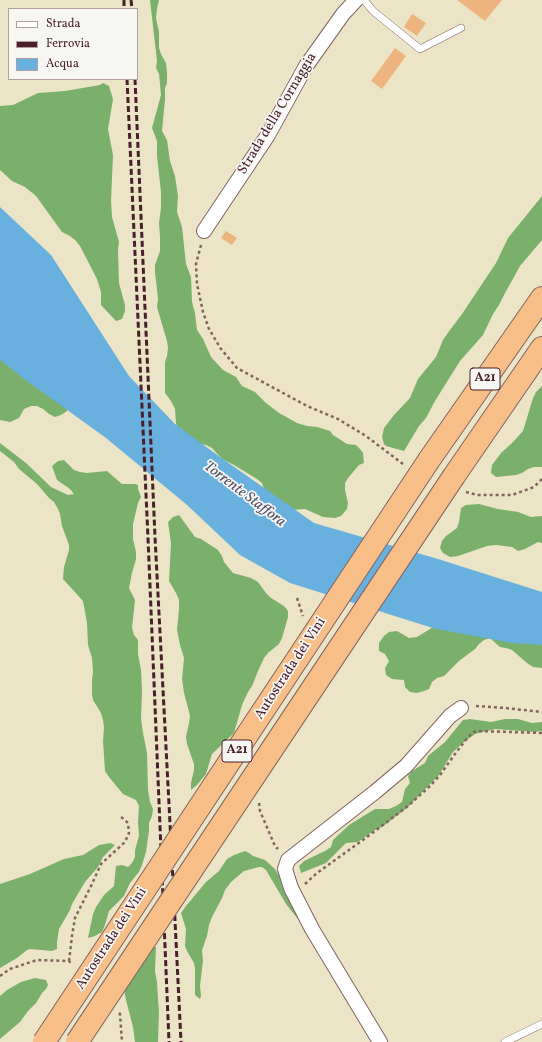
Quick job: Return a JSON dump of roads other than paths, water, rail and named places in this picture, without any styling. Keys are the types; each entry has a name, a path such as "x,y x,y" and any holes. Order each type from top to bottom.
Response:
{"highway":[{"name":"Autostrada dei Vini","path":"44,1042 429,460 542,298"},
{"name":"Autostrada dei Vini","path":"77,1042 459,484 542,348"}],"street":[{"name":"Strada della Cornaggia","path":"204,231 268,135 306,66 343,14 356,0"},
{"path":"380,1042 312,929 291,888 285,869 288,860 401,770 450,716 461,708"}],"lane":[{"path":"364,0 373,11 420,48 461,28"},
{"path":"505,1042 542,1024"}],"water":[{"name":"Torrente Staffora","path":"0,207 51,255 129,376 175,424 314,523 438,559 542,592 542,645 512,643 436,629 290,583 240,555 186,504 106,438 0,360"}],"railway":[{"path":"124,0 124,8"},
{"path":"131,0 132,8"},
{"path":"127,80 169,1042"},
{"path":"135,80 155,537 181,1042"}]}
